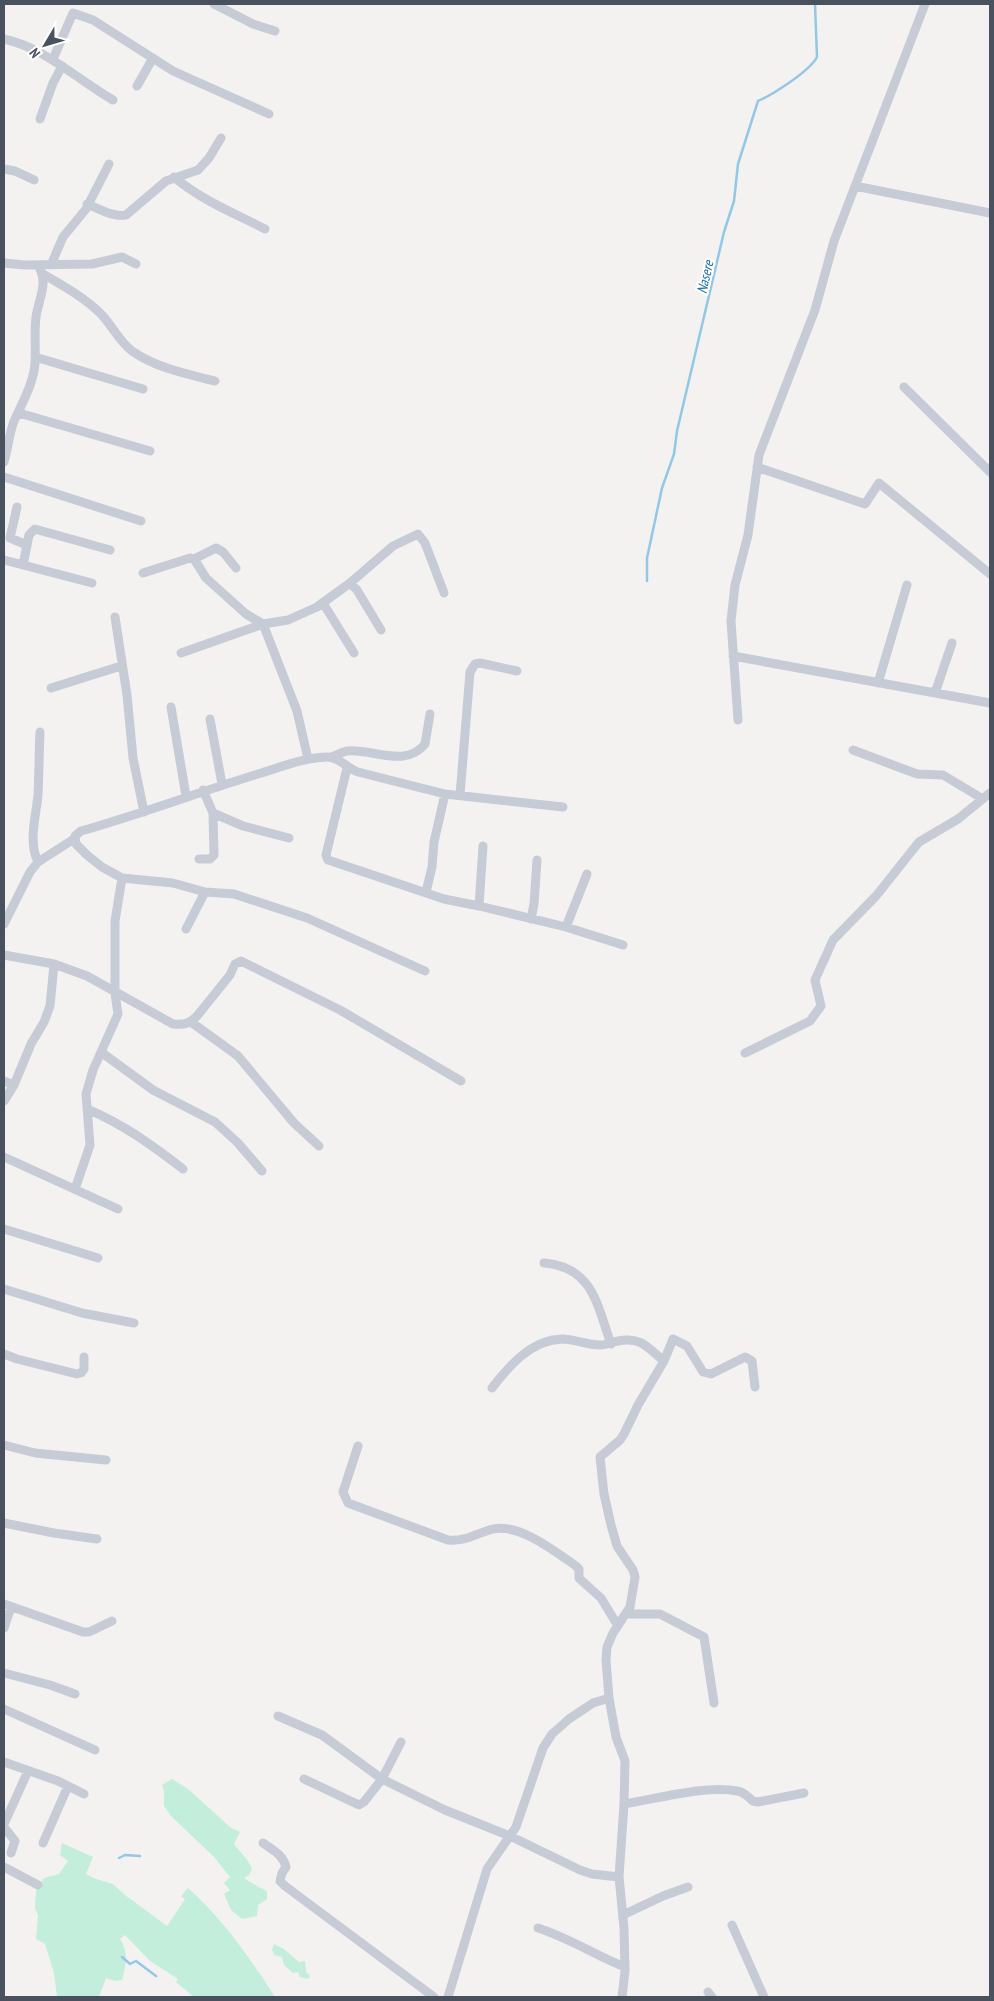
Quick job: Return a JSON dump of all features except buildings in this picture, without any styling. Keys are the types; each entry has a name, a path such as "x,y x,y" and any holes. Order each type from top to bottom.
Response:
{"street":[{"path":"214,4 254,24 275,30"},
{"path":"738,720 731,621 735,585 748,535 759,455 815,310 834,241 854,186 925,4"},
{"path":"53,59 73,12 94,20 173,71 269,114"},
{"path":"4,39 53,59 86,84 113,100"},
{"path":"137,86 153,58"},
{"path":"40,119 53,83 62,66"},
{"path":"88,204 113,214 124,216 166,181 203,167 221,138"},
{"path":"51,265 63,237 80,217 109,164"},
{"path":"4,169 15,171 34,180"},
{"path":"174,177 218,206 265,228"},
{"path":"854,186 990,213"},
{"path":"4,263 38,265 92,264 122,258 136,264"},
{"path":"38,265 44,274 94,307 127,347 141,357 169,369 214,381"},
{"path":"4,462 11,431 24,403 34,368 36,315 44,274"},
{"path":"35,357 143,389"},
{"path":"904,387 990,472"},
{"path":"19,413 150,451"},
{"path":"757,467 865,504 879,483 990,574"},
{"path":"4,477 141,521"},
{"path":"17,507 10,538 27,545"},
{"path":"24,565 30,532 35,529 110,550"},
{"path":"181,652 263,624 288,620 304,614 350,583 393,546 418,534 425,543 444,593"},
{"path":"143,573 190,558 194,559 216,548 223,552 236,568"},
{"path":"194,559 206,578 246,614 263,624 291,694 308,759"},
{"path":"4,560 92,583"},
{"path":"350,583 358,590 381,630"},
{"path":"878,683 907,585"},
{"path":"323,603 354,653"},
{"path":"115,617 121,666 127,695 133,758 144,812"},
{"path":"934,693 952,643"},
{"path":"733,656 990,704"},
{"path":"460,796 470,672 475,664 480,663 517,671"},
{"path":"52,688 121,666"},
{"path":"172,707 186,796"},
{"path":"4,924 30,872 38,862 74,839 76,834 81,831 144,812 203,790 308,759 332,757 347,751 384,757 416,752 425,744 430,714"},
{"path":"210,719 222,784"},
{"path":"38,862 34,855 33,844 38,796 40,732"},
{"path":"854,750 917,774 943,775 983,799"},
{"path":"332,757 347,768 358,772 445,794 563,808"},
{"path":"347,768 326,859 365,874 444,899 566,927 624,945"},
{"path":"200,859 210,859 214,855 213,813 203,790"},
{"path":"745,1053 810,1021 821,1006 815,980 833,940 876,896 919,842 958,820 990,793"},
{"path":"426,892 432,867 434,842 445,794"},
{"path":"213,813 243,826 289,838"},
{"path":"74,839 76,844 87,855 102,867 122,878 173,883 205,892 234,894 307,918 425,972"},
{"path":"479,906 483,846"},
{"path":"531,919 537,860"},
{"path":"566,927 587,874"},
{"path":"75,1189 90,1145 86,1094 92,1070 118,1014 115,993 115,920 122,878"},
{"path":"186,929 205,892"},
{"path":"4,955 54,964 87,976 173,1024 184,1025 191,1022 230,975 235,964 241,961 340,1010 461,1081"},
{"path":"4,1101 14,1085 31,1044 44,1022 50,1006 54,964"},
{"path":"191,1022 238,1056 294,1123 319,1146"},
{"path":"101,1052 153,1090 215,1122 238,1143 262,1170"},
{"path":"4,1082 14,1085"},
{"path":"87,1109 124,1126 147,1140 183,1169"},
{"path":"4,1157 118,1209"},
{"path":"4,1229 98,1258"},
{"path":"544,1263 566,1267 590,1288 597,1300 598,1309 611,1344"},
{"path":"4,1288 82,1314 134,1322"},
{"path":"492,1388 508,1369 525,1354 547,1342 563,1339 594,1345 638,1340 664,1361"},
{"path":"622,1997 625,1968 619,1877 624,1804 624,1754 616,1737 609,1698 606,1660 607,1647 630,1607 634,1577 633,1570 618,1546 611,1525 603,1485 600,1457 620,1440 664,1361 672,1339 687,1346 703,1372 707,1374 711,1374 745,1357 752,1361 756,1387"},
{"path":"4,1354 77,1374 82,1373 84,1369 84,1357"},
{"path":"4,1445 35,1453 106,1460"},
{"path":"358,1446 343,1492 348,1503 448,1540 464,1540 497,1528 505,1528 531,1537 579,1569 579,1578 601,1598 618,1626"},
{"path":"4,1523 97,1539"},
{"path":"4,1628 8,1605 83,1632 89,1632 112,1621"},
{"path":"627,1614 660,1614 704,1637 714,1703"},
{"path":"4,1673 50,1685 75,1694"},
{"path":"448,1997 487,1869 516,1827 537,1762 552,1734 579,1711 593,1703 609,1698"},
{"path":"4,1709 95,1750"},
{"path":"278,1716 322,1735 382,1779 445,1810 510,1836 580,1870 592,1874 619,1877"},
{"path":"304,1779 358,1805 364,1802 382,1779 401,1742"},
{"path":"4,1762 84,1794"},
{"path":"11,1853 15,1841 4,1825 28,1771"},
{"path":"43,1843 68,1786"},
{"path":"624,1804 708,1790 738,1791 748,1796 753,1802 804,1793"},
{"path":"263,1843 284,1860 286,1867 280,1882 434,1997"},
{"path":"4,1867 38,1885"},
{"path":"623,1915 663,1896 688,1887"},
{"path":"732,1925 764,1997"},
{"path":"538,1928 559,1935 625,1968"}],"green space":[{"path":"172,1779 188,1789 230,1827 240,1832 234,1844 252,1869 249,1875 244,1878 267,1891 267,1899 258,1905 257,1916 242,1919 231,1910 224,1894 230,1890 224,1883 230,1877 214,1857 171,1816 164,1806 162,1785"},
{"path":"62,1843 93,1857 86,1874 113,1884 167,1926 185,1899 181,1896 188,1888 213,1913 235,1940 275,1997 194,1997 176,1982 178,1979 150,1961 125,1935 120,1939 126,1954 122,1980 115,1981 106,1978 99,1997 57,1997 54,1973 45,1944 36,1939 38,1915 35,1908 36,1891 44,1878 59,1874 68,1861 60,1855"},
{"path":"274,1944 284,1949 299,1962 305,1961 306,1972 310,1976 308,1979 300,1977 298,1972 293,1973 284,1965 282,1957 274,1955 272,1950"}],"waterway":[{"name":"Nasere","path":"647,581 647,558 662,488 674,454 677,431 724,232 734,201 738,164 758,101 772,94 799,75 817,57 815,4"},
{"path":"119,1858 125,1855 140,1856"},
{"path":"122,1957 130,1964 136,1961 156,1976"}]}
